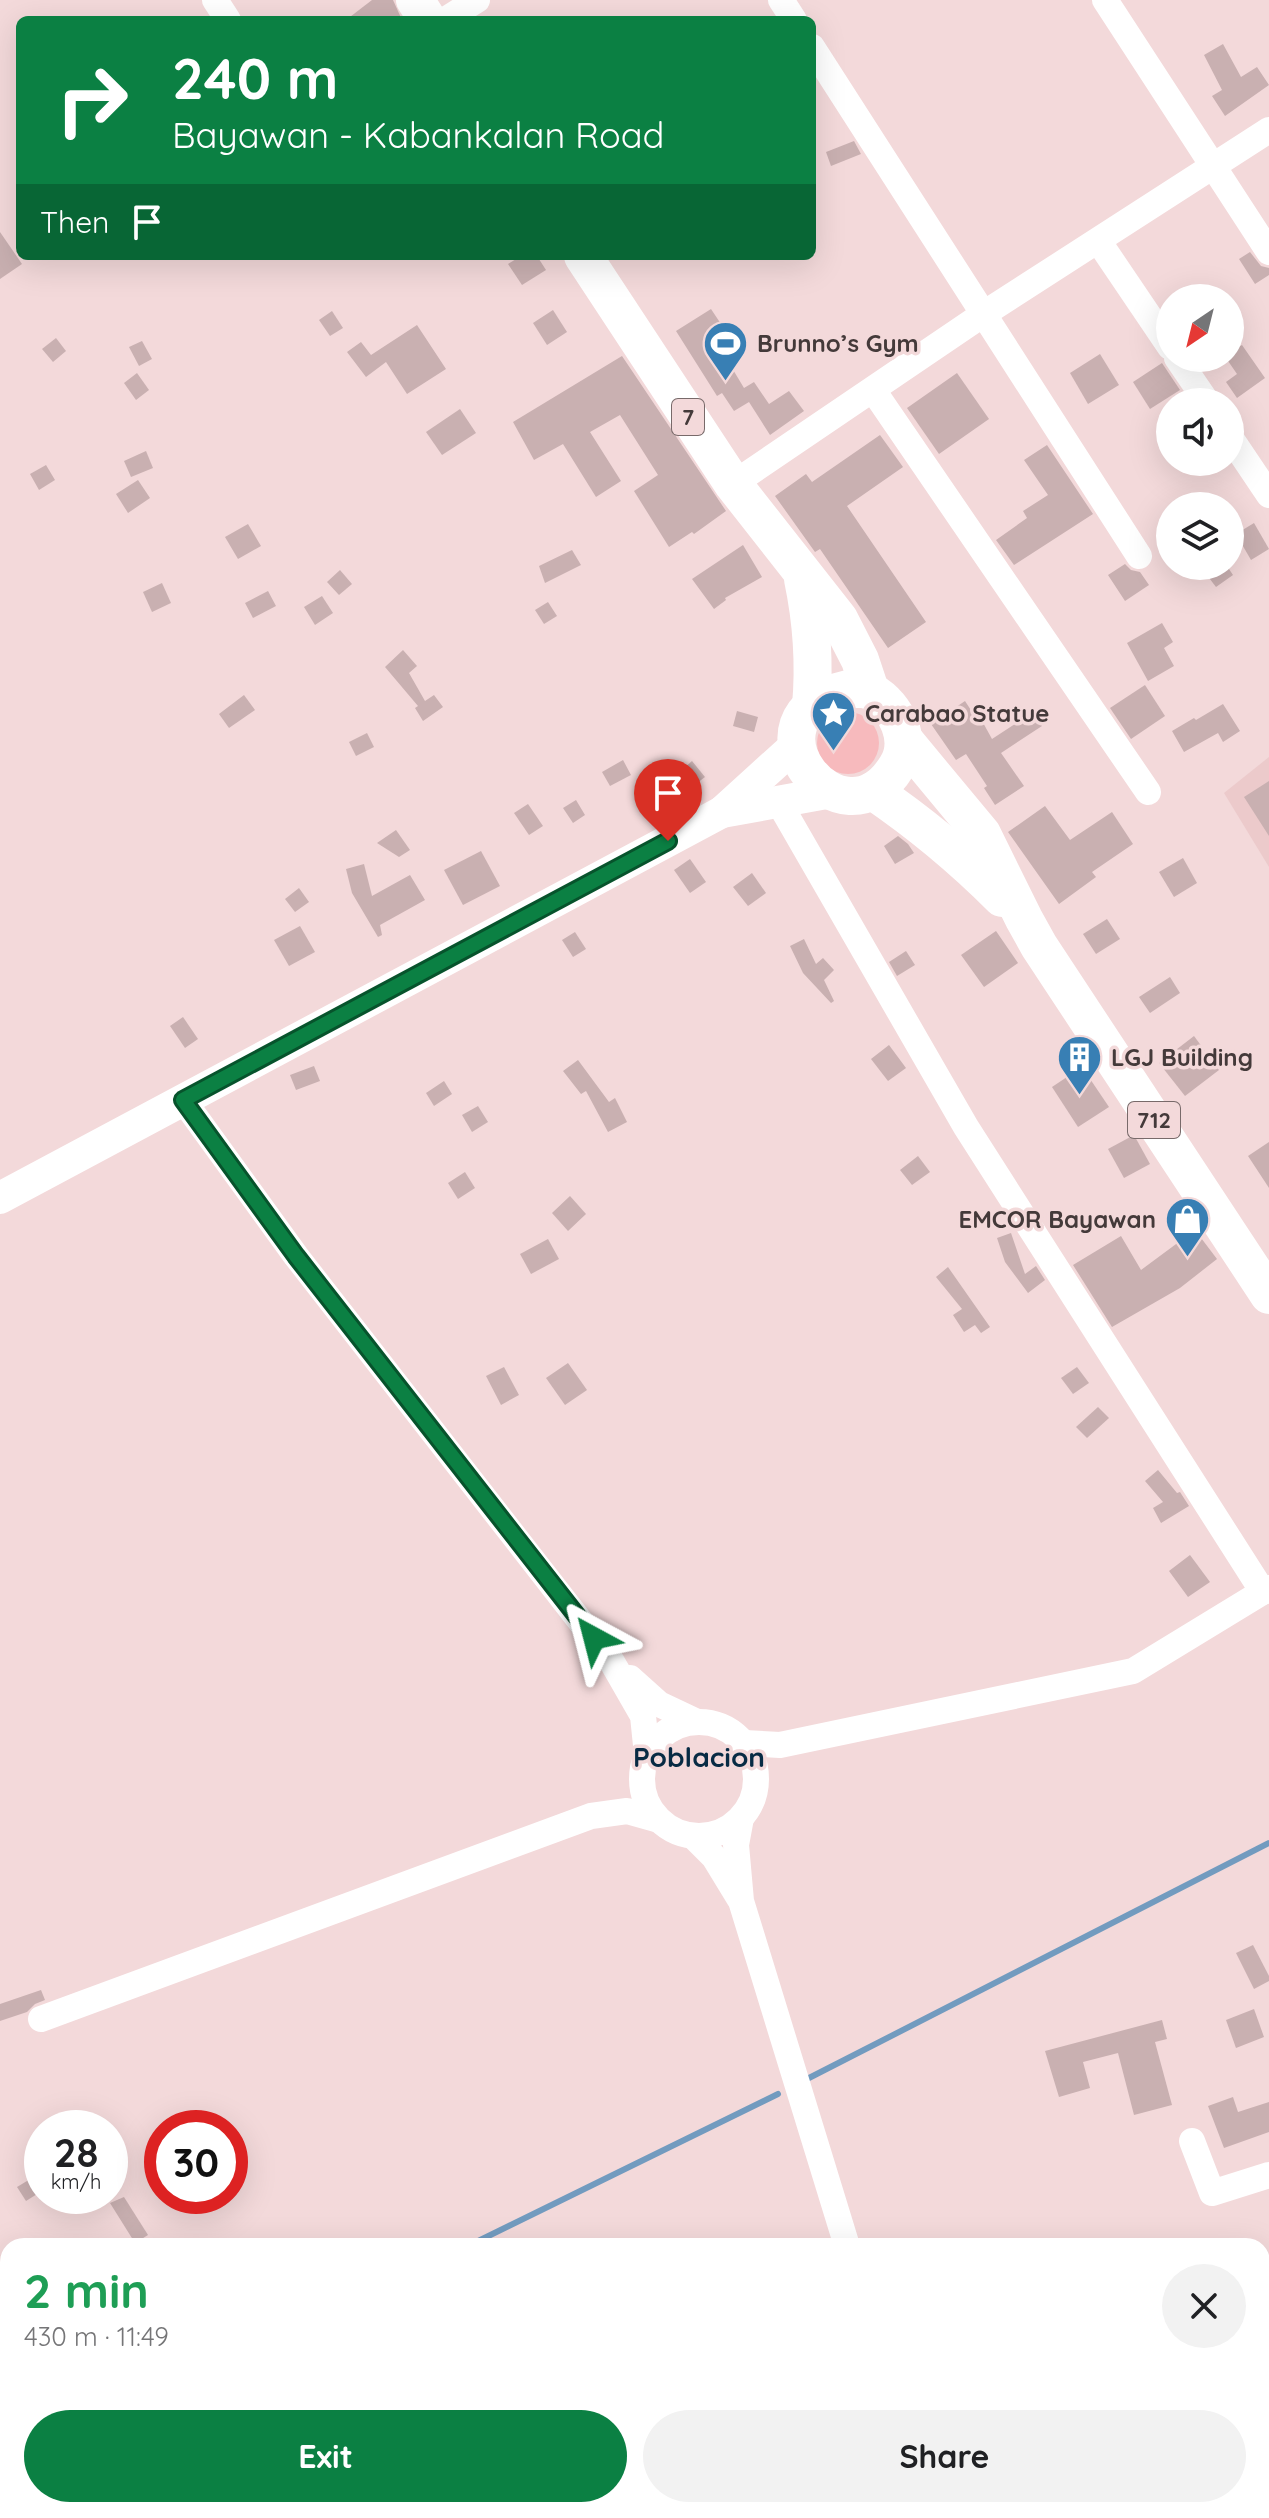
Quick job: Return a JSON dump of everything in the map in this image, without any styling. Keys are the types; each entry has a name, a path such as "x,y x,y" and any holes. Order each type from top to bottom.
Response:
{"highway":[{"name":"7","path":"586,260 733,484 839,619 860,660 870,690"},
{"name":"7","path":"802,572 812,622 815,664 811,706"},
{"path":"848,689 870,690 887,703 899,720 904,740 901,761 890,779 873,791 852,796 832,792 814,781 801,764 797,744 800,723 811,706 828,693 848,689"},
{"name":"712","path":"904,740 982,834 1024,919 1269,1295"},
{"name":"712","path":"873,791 959,855 1024,919"}],"main road":[{"path":"0,1198 722,812 797,744"},
{"path":"722,812 832,792"}],"street":[{"path":"451,16 477,0"},
{"path":"1105,0 1269,252"},
{"path":"816,53 1139,556"},
{"path":"733,484 985,313 1269,130"},
{"path":"1099,242 1156,326"},
{"path":"873,390 1148,792"},
{"path":"1244,458 1269,495"},
{"path":"744,1743 780,1745 824,1737 1133,1671 1266,1590 966,1127 778,801"},
{"path":"183,1100 296,1256 612,1662 643,1716 646,1799 659,1820"},
{"path":"612,1662 659,1704 695,1721 722,1726 744,1743 755,1764 755,1794 741,1818 736,1845 741,1901 845,2238"},
{"path":"591,1816 623,1794 644,1766 653,1745 669,1730 695,1721"},
{"path":"757,1781 784,1757 824,1737"},
{"path":"41,2019 591,1816 627,1811 659,1820 670,1828 693,1836 719,1833 741,1818"},
{"path":"693,1836 714,1857 741,1901"},
{"path":"1192,2141 1212,2193 1269,2175"}],"shaded area":[{"path":"842,712 854,712 870,721 877,731 877,755 870,765 854,774 842,774 822,760 817,749 817,737 831,717"},
{"path":"1269,757 1269,867 1224,793"}],"building":[{"path":"372,0 393,0 400,16 351,16"},
{"path":"1223,44 1241,77 1257,67 1269,85 1225,116 1212,96 1222,90 1204,55"},
{"path":"854,141 861,154 831,166 826,152"},
{"path":"0,232 16,260 22,264 0,279"},
{"path":"1250,252 1261,266 1269,268 1269,275 1255,284 1239,259"},
{"path":"514,260 540,260 546,270 522,285 508,264"},
{"path":"711,309 729,336 717,343 744,388 754,382 769,404 789,391 804,411 770,435 749,402 734,411 722,393 717,396 676,331"},
{"path":"553,310 567,332 547,345 533,323"},
{"path":"332,311 343,328 330,336 319,320"},
{"path":"417,325 446,369 407,394 386,362 366,377 347,352 361,342 371,355"},
{"path":"56,338 66,351 53,362 42,349"},
{"path":"142,341 152,359 139,366 129,347"},
{"path":"1244,348 1265,378 1244,393 1244,388 1230,388 1226,382 1236,372 1244,372"},
{"path":"1100,354 1119,385 1088,404 1070,373"},
{"path":"622,356 726,511 669,547 634,491 658,475 620,415 590,432 621,481 596,497 563,444 534,460 513,422"},
{"path":"1156,367 1156,372 1168,372 1179,388 1156,388 1156,405 1150,409 1133,382"},
{"path":"137,373 149,390 136,400 124,383"},
{"path":"957,373 989,419 939,454 907,408"},
{"path":"460,409 476,433 442,455 426,432"},
{"path":"880,435 903,467 847,506 926,622 888,648 820,549 815,552 775,496 806,474 812,482"},
{"path":"1047,445 1093,514 1014,565 996,540 1027,518 1023,511 1048,495 1024,460"},
{"path":"146,451 153,468 131,477 124,461"},
{"path":"46,465 55,480 39,490 30,474"},
{"path":"138,480 150,498 128,513 116,494"},
{"path":"1254,523 1269,549 1251,560 1244,548 1244,529"},
{"path":"248,524 261,546 238,559 225,537"},
{"path":"743,545 762,577 725,598 714,609 692,579"},
{"path":"572,550 581,565 545,583 539,566"},
{"path":"1125,564 1131,570 1140,572 1149,585 1125,601 1108,575"},
{"path":"340,570 352,584 339,595 327,582"},
{"path":"1211,580 1226,580 1216,587"},
{"path":"162,583 171,603 152,612 143,592"},
{"path":"268,591 276,606 253,618 245,603"},
{"path":"322,596 333,613 315,625 304,607"},
{"path":"548,602 557,616 544,624 535,610"},
{"path":"1162,623 1173,642 1164,648 1174,666 1148,681 1127,643"},
{"path":"403,650 417,666 409,673 425,701 434,695 443,707 423,721 415,708 418,706 385,667"},
{"path":"1145,685 1165,716 1131,739 1110,708"},
{"path":"244,695 255,710 229,728 219,714"},
{"path":"965,701 978,721 981,719 992,739 1033,712 1042,726 1001,753 1024,786 995,805 984,788 987,786 966,754 956,760 931,724"},
{"path":"1223,704 1240,731 1223,742 1218,733 1184,752 1172,731"},
{"path":"737,711 758,717 754,732 733,726"},
{"path":"367,733 374,747 356,756 349,742"},
{"path":"623,760 631,775 610,786 602,772"},
{"path":"692,761 705,777 673,804 657,812 647,793 670,781"},
{"path":"1269,781 1269,836 1244,797"},
{"path":"576,800 585,815 573,823 563,808"},
{"path":"528,804 543,826 529,835 514,813"},
{"path":"1045,806 1070,840 1112,812 1133,844 1092,872 1096,877 1059,904 1008,832"},
{"path":"396,830 410,850 399,857 377,843"},
{"path":"898,836 914,853 895,864 884,846"},
{"path":"481,851 500,886 463,905 444,870"},
{"path":"1183,858 1197,883 1174,897 1159,872"},
{"path":"690,859 706,882 690,893 674,870"},
{"path":"364,864 372,896 410,875 425,900 380,925 382,935 378,937 352,893 346,869"},
{"path":"752,873 766,893 748,906 733,887"},
{"path":"299,888 309,902 295,912 285,899"},
{"path":"1107,919 1120,939 1096,954 1083,934"},
{"path":"300,926 315,952 289,966 274,940"},
{"path":"996,931 1018,963 984,987 961,955"},
{"path":"575,932 586,949 573,957 562,940"},
{"path":"804,939 816,964 823,958 834,970 824,980 834,1001 831,1003 803,973 790,946"},
{"path":"906,951 915,965 897,976 889,962"},
{"path":"1170,977 1180,993 1150,1013 1139,997"},
{"path":"183,1017 198,1039 185,1048 170,1026"},
{"path":"1194,1036 1219,1070 1185,1096 1159,1063"},
{"path":"889,1045 906,1068 888,1081 871,1059"},
{"path":"578,1060 609,1102 615,1098 627,1122 608,1132 586,1091 581,1094 563,1071"},
{"path":"314,1066 320,1081 296,1090 290,1075"},
{"name":"LGJ Building","path":"1082,1067 1109,1107 1078,1127 1052,1087"},
{"path":"444,1081 452,1094 434,1106 426,1093"},
{"path":"478,1106 488,1122 472,1132 462,1115"},
{"path":"1134,1135 1150,1164 1124,1178 1108,1149"},
{"path":"1269,1142 1269,1188 1248,1156"},
{"path":"918,1156 930,1172 912,1185 900,1170"},
{"path":"465,1172 475,1188 458,1199 448,1183"},
{"path":"570,1196 586,1214 568,1231 552,1213"},
{"path":"1195,1230 1217,1259 1180,1288 1112,1327 1073,1265 1121,1236 1141,1270"},
{"path":"1011,1233 1025,1274 1036,1266 1045,1280 1028,1293 1005,1262 997,1238"},
{"path":"548,1239 559,1259 531,1274 520,1254"},
{"path":"948,1267 990,1327 981,1333 975,1325 964,1332 953,1315 962,1309 936,1277"},
{"path":"568,1363 587,1390 565,1405 546,1378"},
{"path":"504,1367 519,1395 501,1405 486,1376"},
{"path":"1077,1367 1089,1383 1073,1394 1061,1378"},
{"path":"1098,1407 1109,1418 1087,1438 1076,1427"},
{"path":"1158,1470 1189,1506 1161,1523 1153,1508 1163,1502 1145,1481"},
{"path":"1190,1555 1210,1582 1188,1597 1169,1571"},
{"path":"1253,1945 1269,1976 1269,1981 1254,1989 1236,1953"},
{"path":"41,1990 45,2000 27,2012 0,2021 0,2004"},
{"path":"1254,2009 1264,2037 1236,2048 1226,2020"},
{"path":"1162,2020 1167,2039 1155,2042 1172,2105 1134,2115 1118,2053 1083,2062 1090,2088 1059,2097 1045,2051"},
{"path":"1233,2097 1238,2112 1269,2102 1269,2132 1224,2148 1208,2106"},
{"path":"24,2183 24,2198 17,2187"},
{"path":"128,2203 148,2235 132,2238 117,2214 128,2214"}],"waterway":[{"path":"807,2079 1269,1843"},
{"path":"484,2238 778,2094"}],"place":[{"name":"Brunno’s Gym","path":"726,383"},
{"name":"Carabao Statue","path":"834,753"},
{"name":"LGJ Building","path":"1080,1097"},
{"name":"EMCOR Bayawan","path":"1187,1259"}],"district":[{"name":"Poblacion","path":"699,1757"}],"route":[{"path":"594,1638 296,1256 183,1100 668,841"}]}
